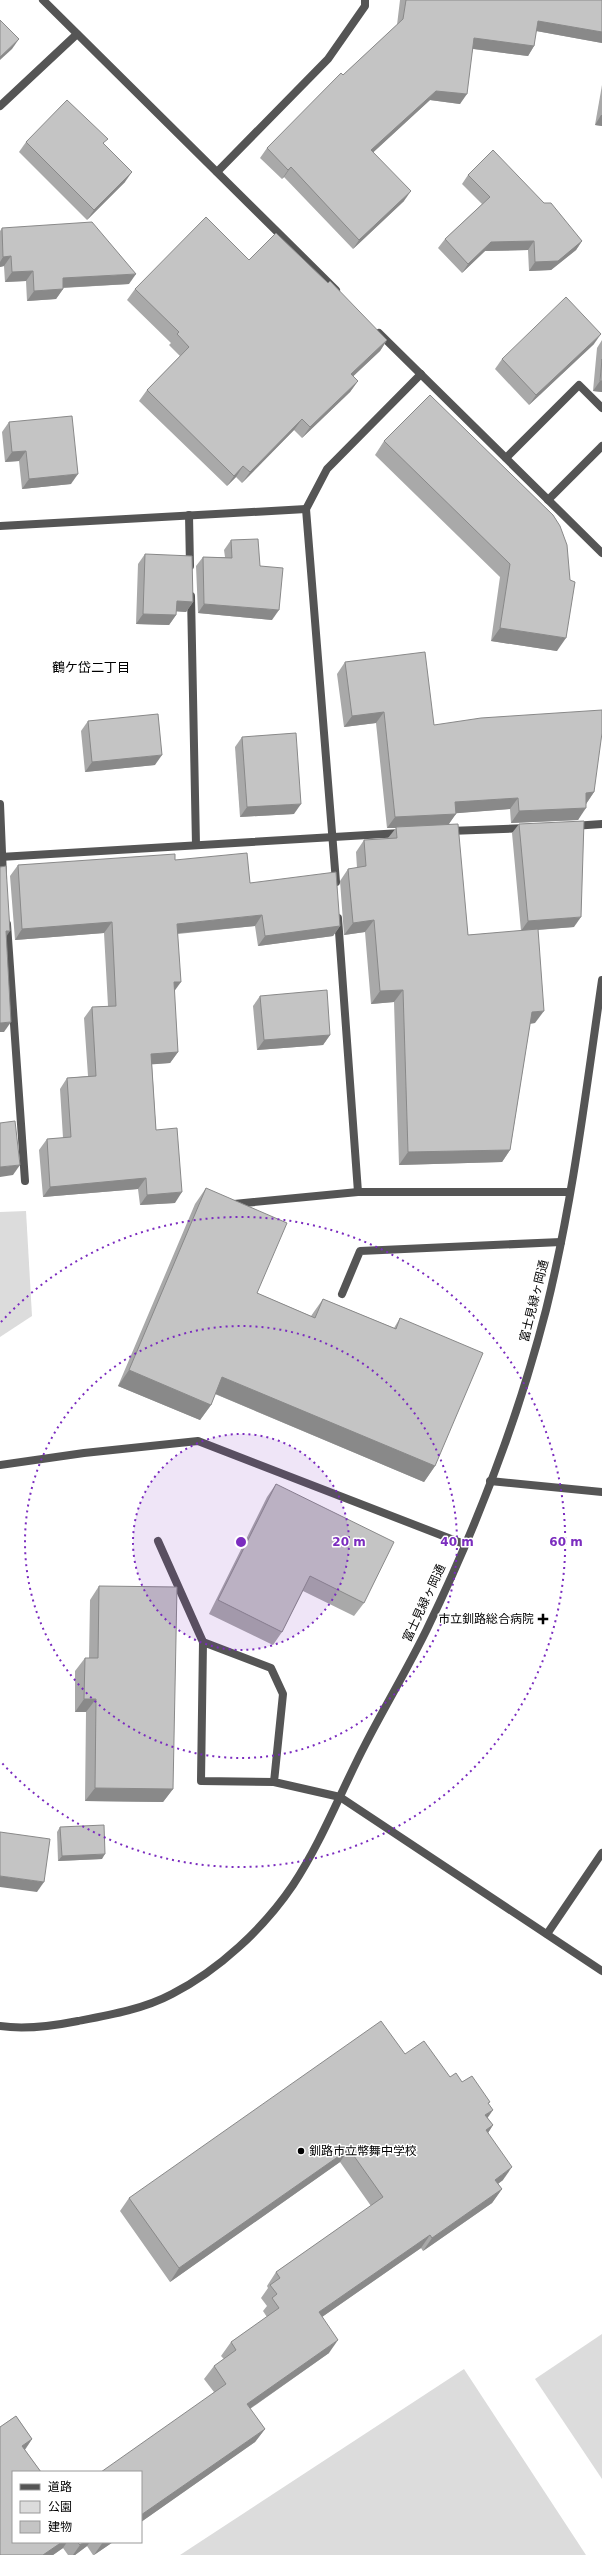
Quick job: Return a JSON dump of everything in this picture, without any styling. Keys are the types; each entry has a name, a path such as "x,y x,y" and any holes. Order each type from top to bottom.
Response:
{"street":[{"path":"43,0 342,296"},
{"path":"217,172 328,59 363,2"},
{"path":"0,106 77,34"},
{"path":"370,324 602,553"},
{"path":"336,892 306,509 326,469 421,374"},
{"path":"506,458 579,385 602,408"},
{"path":"548,500 602,446"},
{"path":"0,526 306,509"},
{"path":"189,515 196,845"},
{"path":"0,804 1,857 4,889"},
{"path":"566,826 602,824"},
{"path":"442,831 535,827"},
{"path":"1,857 332,836 410,833"},
{"path":"337,907 358,1192"},
{"path":"6,913 25,1181"},
{"name":"富士見緑ヶ岡通","path":"0,2026 15,2028 58,2025 115,2014 172,1994 208,1971 242,1943 280,1903 307,1862 427,1630 490,1481 521,1396 546,1311 561,1242 598,1027 602,980"},
{"path":"234,1204 358,1192 570,1192"},
{"path":"342,1294 360,1251 561,1242"},
{"path":"0,1465 84,1453 198,1441 464,1544"},
{"path":"490,1481 602,1492"},
{"path":"158,1542 203,1642 201,1780 274,1782 340,1797 602,1971"},
{"path":"203,1642 272,1668 283,1694 274,1782"},
{"path":"547,1934 599,1864 602,1853"}],"green space":[{"path":"26,1211 32,1316 0,1337 0,1212"},
{"path":"602,2334 602,2479 535,2379"},
{"path":"464,2369 586,2555 180,2555"}],"building":[{"path":"406,0 602,0 602,32 538,21 534,46 474,38 467,94 436,91 371,150 411,191 359,240 291,167 288,170 267,148 341,73 343,75 403,19"},
{"path":"0,20 19,39 0,57"},
{"path":"67,100 108,139 103,143 132,172 94,210 26,142"},
{"path":"493,150 544,203 551,203 582,241 558,261 535,262 534,241 491,242 468,264 445,239 490,197 468,175"},
{"path":"206,217 249,260 276,233 328,283 330,281 387,340 351,374 358,381 310,427 302,419 250,472 243,466 234,476 147,390 189,347 177,334 179,332 135,289"},
{"path":"92,222 136,274 63,278 63,289 34,291 33,271 12,272 11,256 3,257 2,228"},
{"path":"566,297 601,334 536,395 502,359"},
{"path":"602,359 602,381 600,381"},
{"path":"430,395 553,515 560,526 567,545 570,580 575,582 566,638 500,628 510,564 384,441"},
{"path":"72,416 78,474 29,479 26,451 12,452 9,422"},
{"path":"258,539 260,566 283,568 279,610 204,604 203,557 232,558 231,540"},
{"path":"145,554 192,556 193,602 177,601 176,615 143,614"},
{"path":"425,652 434,725 481,718 602,710 602,733 594,792 586,793 586,808 519,811 518,798 455,802 456,814 395,817 384,712 352,716 345,662"},
{"path":"158,714 162,755 92,762 88,721"},
{"path":"296,733 301,804 247,807 242,737"},
{"path":"584,821 581,917 528,921 519,824"},
{"path":"458,824 468,935 538,929 544,1011 532,1012 510,1150 408,1152 403,990 380,991 374,920 353,923 348,869 366,866 364,840 397,838 396,827"},
{"path":"247,853 250,883 336,872 340,926 265,936 262,915 177,924 181,982 174,982 178,1052 151,1054 156,1130 177,1128 182,1192 147,1195 146,1178 50,1187 47,1139 71,1137 67,1078 96,1076 92,1007 116,1006 112,922 22,929 18,865 175,854 175,860"},
{"path":"6,866 10,931 6,931 11,1022 0,1023 0,867"},
{"path":"327,990 330,1035 264,1040 260,996"},
{"path":"15,1121 20,1165 0,1167 0,1123"},
{"path":"206,1188 287,1223 257,1293 315,1318 323,1299 396,1329 400,1318 483,1353 435,1466 222,1377 211,1405 129,1370"},
{"path":"276,1484 394,1542 364,1603 310,1576 282,1632 218,1600"},
{"path":"99,1586 177,1587 173,1789 95,1788 96,1699 84,1699 85,1658 98,1658"},
{"path":"104,1825 105,1854 62,1856 60,1827"},
{"path":"0,1832 50,1839 44,1882 0,1876"},
{"path":"381,2021 405,2054 424,2041 450,2077 456,2073 462,2082 472,2076 490,2102 488,2103 493,2110 485,2115 493,2125 486,2130 512,2167 495,2180 502,2189 432,2238 430,2235 319,2312 338,2340 247,2404 265,2429 142,2514 142,2471 102,2471 226,2384 214,2366 236,2350 231,2342 279,2308 272,2298 277,2294 270,2285 280,2278 276,2272 383,2197 349,2149 179,2268 129,2198"},
{"path":"16,2416 32,2439 22,2446 40,2471 12,2471 12,2543 61,2543 43,2555 0,2555 0,2427"}],"place":[{"name":"市立釧路総合病院","path":"543,1619"},
{"name":"釧路市立幣舞中学校","path":"301,2151"}],"district":[{"name":"鶴ケ岱二丁目","path":"91,667"}]}
